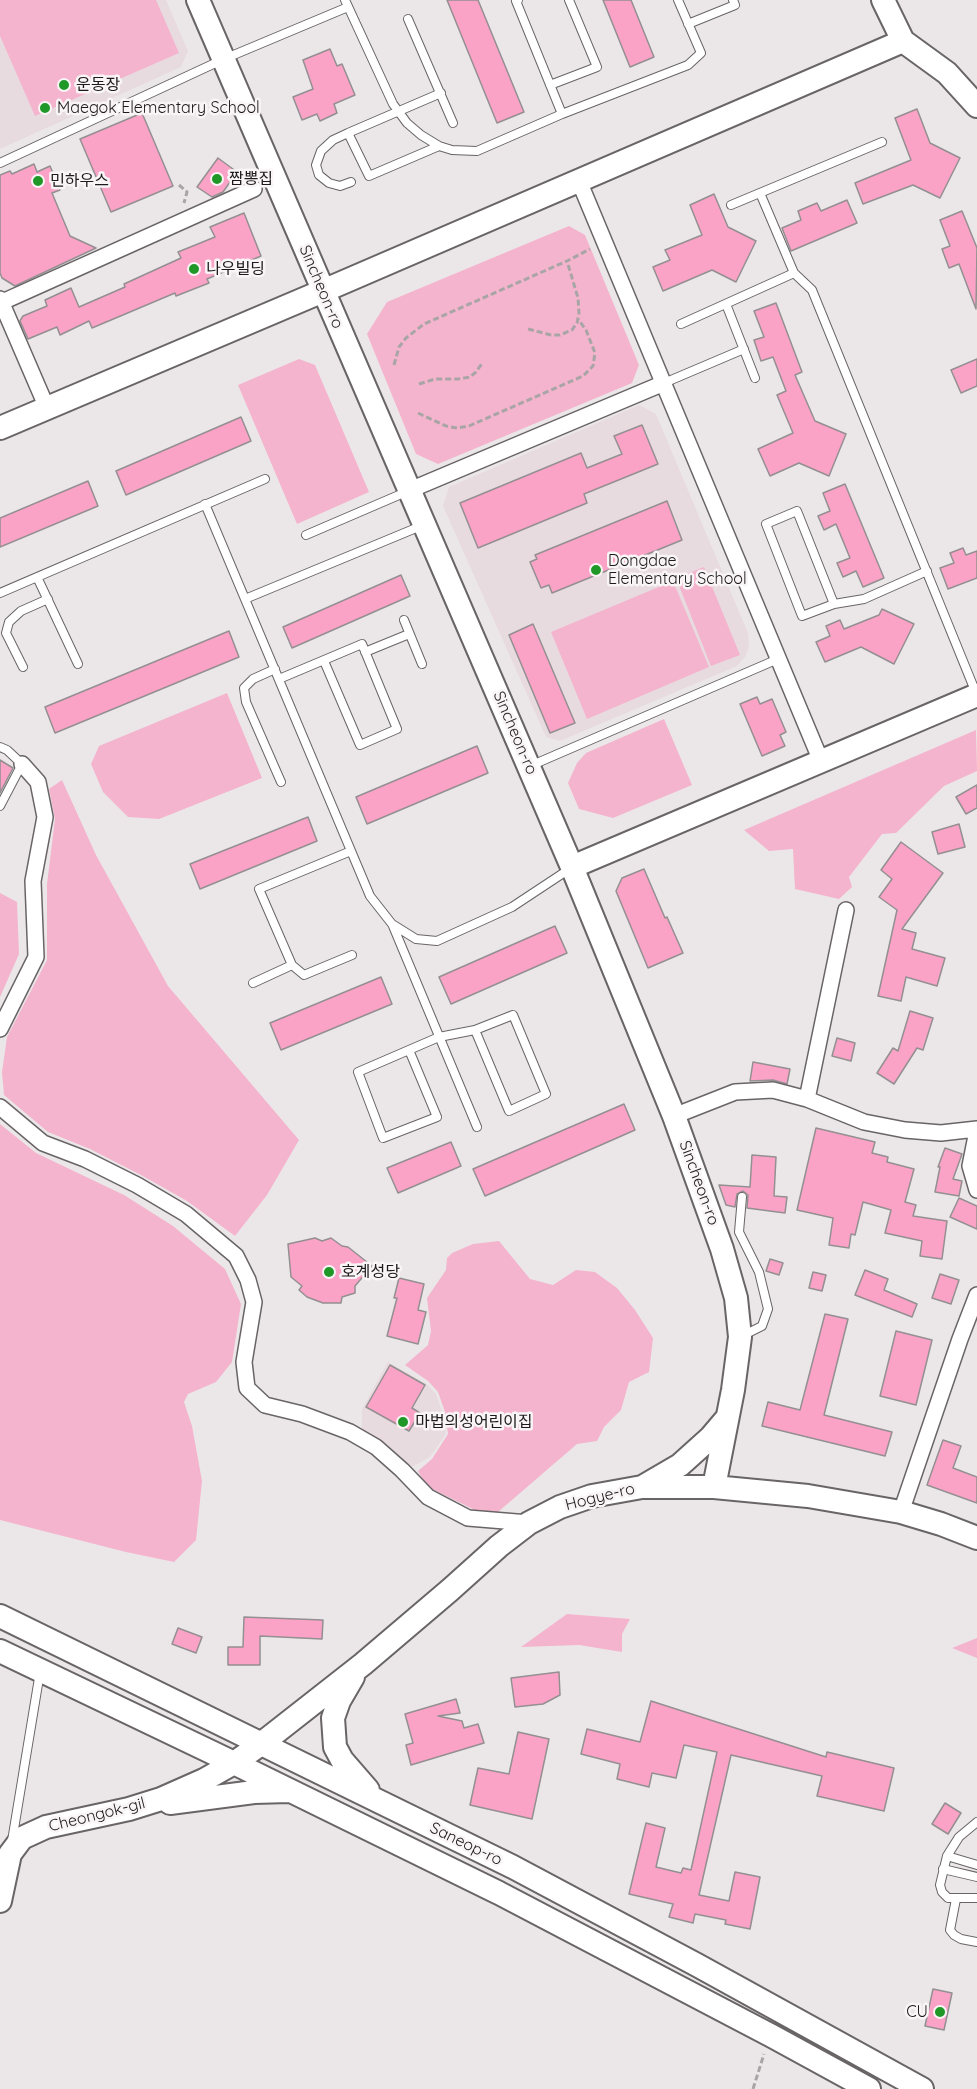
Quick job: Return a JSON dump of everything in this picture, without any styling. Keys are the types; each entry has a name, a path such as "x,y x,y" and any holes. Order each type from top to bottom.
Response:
{"street":[{"name":"Sincheon-ro","path":"198,0 572,867 674,1116 722,1249 736,1298 740,1337 728,1417 714,1487"},
{"path":"883,0 903,41 947,73 977,106"},
{"path":"0,428 903,41"},
{"path":"579,181 821,761"},
{"path":"46,408 1,301 254,189"},
{"path":"410,490 664,383"},
{"path":"572,867 977,694"},
{"path":"0,1029 36,957 33,881 45,817 38,783 22,764"},
{"path":"807,1099 846,910"},
{"path":"674,1116 735,1092 773,1090 807,1099 864,1122 905,1131 941,1133 977,1130 970,1166 977,1190"},
{"path":"0,1107 43,1143 85,1159 137,1185 186,1214 236,1256 248,1280 254,1302 244,1362 247,1388 265,1406 302,1414 350,1432 376,1447 428,1497 468,1518 529,1523"},
{"path":"901,1512 977,1295"},
{"path":"642,1487 680,1465 710,1438 728,1417"},
{"name":"Hogye-ro","path":"234,1763 363,1664 499,1546 529,1523 560,1507 592,1496 642,1487 714,1487 808,1496 901,1512 977,1538"},
{"name":"Saneop-ro","path":"0,1616 513,1867 922,2089"},
{"name":"Saneop-ro","path":"0,1651 499,1893 869,2089"},
{"path":"363,1664 339,1701 333,1718 334,1738 342,1760 380,1802"},
{"name":"Cheongok-gil","path":"9,1854 22,1838 46,1827 129,1809 161,1799 204,1780 234,1763"},
{"path":"129,1809 254,1792 291,1791"},
{"path":"0,1901 9,1854"}],"lane":[{"path":"518,0 516,1 562,114"},
{"path":"550,85 597,66 569,0"},
{"path":"0,163 346,3 398,112 421,135 439,146 452,150 477,150 688,65 701,53 678,0"},
{"path":"688,24 735,5 733,0"},
{"path":"408,19 453,123"},
{"path":"351,182 340,186 328,183 319,175 316,165 321,151 327,145 348,133 441,93"},
{"path":"348,133 369,176 439,146"},
{"path":"731,205 882,142"},
{"path":"760,193 794,273 812,290 977,694"},
{"path":"681,324 794,273"},
{"path":"726,304 756,378"},
{"path":"664,383 744,349"},
{"path":"0,593 265,479"},
{"path":"306,534 410,490"},
{"path":"205,504 370,896 392,924 477,1127"},
{"path":"834,604 797,511 766,524 802,616 834,604 864,599 927,571"},
{"path":"245,598 424,524"},
{"path":"37,577 78,664"},
{"path":"23,667 6,633 9,621 21,611 48,599"},
{"path":"404,620 422,664"},
{"path":"365,652 410,634"},
{"path":"279,679 362,644 397,729 360,745 324,661"},
{"path":"529,766 778,659"},
{"path":"274,669 253,679 244,688 246,702 281,782"},
{"path":"0,747 7,750 22,764 0,806"},
{"path":"351,851 259,889 291,964 304,975 352,955"},
{"path":"392,924 416,939 437,940 512,907 572,867"},
{"path":"253,983 291,964"},
{"path":"409,1050 437,1117 383,1138 358,1072 409,1050 440,1037 475,1030 513,1015 546,1094 509,1111 475,1030"},
{"path":"740,1337 762,1326 768,1309 759,1272 739,1232 742,1197"},
{"path":"9,1854 40,1671"},
{"path":"977,1822 959,1838 947,1856 940,1885 942,1892 948,1898 977,1899"},
{"path":"947,1856 977,1865"},
{"path":"943,1869 977,1877"},
{"path":"956,1899 950,1930 961,1939 977,1942"}],"path":[{"path":"394,364 399,348 424,324 592,248"},
{"path":"528,329 551,335 560,335 572,330 578,319 578,298 567,261"},
{"path":"418,413 446,426 458,428 469,426 583,376 593,366 595,353 586,330 578,319"},
{"path":"419,384 435,379 458,379 470,376 477,372 483,362"},
{"path":"753,2089 772,2036"}],"shaded area":[{"name":"운동장","path":"0,0 166,0 188,51 181,67 0,149"},
{"name":"운동장","path":"0,0 156,0 179,53 35,116 0,36"},
{"path":"569,226 585,235 639,365 632,383 438,464 416,454 367,334 387,302"},
{"path":"299,359 315,365 369,492 297,524 238,385"},
{"name":"Dongdae Elementary School","path":"639,405 656,414 748,633 749,647 745,657 737,666 560,741 546,737 443,506 449,487"},
{"path":"704,567 740,655 711,666 676,578"},
{"path":"673,581 709,667 587,719 551,632"},
{"path":"227,693 262,778 159,819 128,817 103,792 91,764 99,746"},
{"path":"664,719 692,785 613,818 579,809 568,783 577,763 586,753"},
{"path":"976,730 977,771 944,786 896,833 882,834 849,877 852,887 839,899 795,889 793,849 769,851 744,830"},
{"path":"62,780 96,855 168,986 299,1140 267,1195 235,1236 187,1201 141,1175 90,1149 48,1132 4,1095 2,1072 7,1037 47,960 47,884 55,819 49,789"},
{"path":"0,893 17,902 19,954 0,997"},
{"path":"0,1124 36,1153 124,1195 173,1226 225,1269 241,1304 232,1362 216,1382 188,1394 184,1402 192,1426 202,1481 196,1540 174,1562 0,1520"},
{"path":"499,1241 530,1279 553,1285 576,1270 595,1272 617,1288 653,1338 649,1372 629,1382 621,1410 604,1427 597,1441 577,1444 498,1512 483,1514 426,1486 418,1471 432,1459 448,1434 445,1412 438,1392 428,1381 405,1365 428,1345 431,1331 427,1298 446,1270 447,1258 452,1253 473,1244"},
{"name":"마법의성어린이집","path":"388,1362 427,1384 436,1394 443,1414 446,1434 430,1457 412,1467 362,1431 362,1409"},
{"path":"567,1614 630,1619 622,1634 622,1652 579,1645 521,1647"},
{"path":"977,1638 977,1658 952,1648"}],"building":[{"path":"447,0 478,0 524,112 497,123"},
{"path":"603,0 631,0 654,57 630,67"},
{"path":"330,49 337,66 342,64 355,95 334,104 337,113 320,121 317,114 302,120 293,97 313,89 303,60"},
{"path":"917,109 930,143 960,158 940,198 913,185 863,204 855,183 911,160 895,118"},
{"path":"142,113 173,186 111,212 80,139"},
{"name":"짬뽕집","path":"218,158 237,172 223,192 212,197 197,187"},
{"path":"34,164 37,172 50,166 60,190 52,193 70,236 96,248 15,286 2,278 0,273 0,175 10,171 12,174"},
{"path":"714,194 728,227 756,241 736,282 712,270 663,291 653,267 670,260 665,250 702,235 690,205"},
{"path":"847,200 857,223 791,251 782,228 801,220 798,211 817,203 821,211"},
{"path":"962,211 977,248 976,309 959,264 949,268 942,249 950,246 940,220"},
{"path":"244,213 261,256 207,279 209,283 176,296 175,293 92,328 89,321 60,335 57,327 28,339 20,321 23,316 47,306 45,300 71,288 79,307 125,287 124,284 181,258 178,252 215,237 210,227"},
{"path":"776,303 802,372 795,375 815,421 846,434 829,476 799,463 770,476 758,449 793,433 777,395 786,391 773,357 761,361 754,340 764,337 754,311"},
{"path":"977,359 977,386 961,393 951,370"},
{"path":"241,417 251,441 126,495 116,471"},
{"path":"642,425 658,464 584,494 587,503 478,548 460,503 581,453 587,468 622,454 614,436"},
{"path":"88,481 98,506 0,547 0,518"},
{"path":"845,484 884,578 863,587 856,571 843,577 837,563 850,558 836,524 824,530 818,516 830,511 823,493"},
{"path":"667,501 682,540 552,593 549,585 541,588 530,562 537,559 535,555"},
{"path":"963,548 966,555 977,551 977,578 948,589 940,568 954,563 950,553"},
{"path":"401,575 410,596 292,648 283,627"},
{"path":"882,609 914,624 894,664 861,647 825,662 816,642 830,636 826,626 840,620 844,629 879,615"},
{"path":"533,624 575,723 550,733 509,635"},
{"path":"229,631 239,657 55,733 45,707"},
{"path":"757,697 760,704 772,699 786,732 780,735 785,746 762,756 740,704"},
{"path":"477,746 488,773 367,824 356,797"},
{"path":"0,760 13,768 0,793"},
{"path":"977,785 977,808 966,814 956,797"},
{"path":"308,817 317,841 200,889 190,864"},
{"path":"959,824 965,847 938,854 932,832"},
{"path":"901,842 943,873 902,929 916,933 912,949 945,958 937,986 906,977 901,1001 878,996 897,910 879,897 892,879 881,870"},
{"path":"644,869 683,953 648,968 616,891 622,878"},
{"path":"555,926 567,953 451,1004 439,977"},
{"path":"381,977 392,1004 281,1050 270,1023"},
{"path":"910,1011 933,1018 923,1050 917,1048 894,1084 877,1073 893,1048 898,1051"},
{"path":"837,1038 855,1043 851,1061 832,1056"},
{"path":"753,1062 790,1069 787,1084 773,1080 750,1081"},
{"path":"624,1104 635,1130 485,1196 473,1169"},
{"path":"816,1128 875,1142 872,1153 888,1157 887,1162 914,1169 905,1202 916,1205 913,1216 947,1221 942,1259 920,1256 922,1241 885,1233 891,1210 863,1202 855,1235 851,1234 849,1248 829,1245 833,1218 797,1210"},
{"path":"451,1142 461,1166 398,1193 387,1168"},
{"path":"945,1148 962,1154 953,1179 962,1181 959,1196 935,1192 940,1167 938,1167"},
{"path":"752,1155 776,1157 774,1196 787,1197 785,1213 747,1208 748,1195 743,1191 737,1194 735,1207 726,1205 719,1185 750,1187"},
{"path":"959,1198 977,1206 977,1229 950,1217"},
{"name":"호계성당","path":"315,1238 322,1241 331,1238 342,1246 348,1247 372,1266 355,1286 355,1293 342,1297 341,1303 323,1303 307,1297 299,1290 302,1286 291,1277 288,1244"},
{"path":"770,1259 783,1263 779,1275 766,1271"},
{"path":"865,1270 888,1279 884,1290 917,1304 912,1317 855,1295"},
{"path":"813,1272 826,1275 822,1291 809,1288"},
{"path":"940,1274 959,1280 951,1304 932,1298"},
{"path":"399,1278 424,1284 418,1310 426,1312 418,1344 387,1336 397,1298 394,1298"},
{"path":"825,1314 848,1319 824,1415 892,1432 885,1456 762,1426 768,1402 800,1410"},
{"path":"896,1331 932,1340 916,1405 880,1396"},
{"path":"390,1365 425,1385 412,1408 420,1413 409,1431 366,1407"},
{"path":"943,1440 961,1446 953,1468 977,1477 977,1503 927,1485"},
{"path":"244,1617 323,1620 322,1639 260,1636 260,1665 228,1665 228,1647 243,1647"},
{"path":"178,1628 202,1637 196,1653 172,1644"},
{"path":"559,1672 560,1695 543,1704 515,1707 511,1678"},
{"path":"456,1699 460,1713 438,1716 462,1721 464,1728 478,1724 484,1743 411,1765 406,1745 413,1743 405,1714"},
{"path":"651,1701 826,1757 827,1752 894,1768 884,1811 817,1796 822,1776 731,1755 699,1895 729,1901 735,1872 760,1877 750,1929 725,1924 726,1920 695,1914 693,1923 669,1917 673,1904 629,1894 646,1823 665,1828 656,1867 681,1873 683,1868 691,1870 717,1752 684,1745 676,1778 652,1773 649,1787 617,1779 620,1764 581,1754 587,1729 640,1742"},
{"path":"518,1732 549,1739 532,1819 470,1805 478,1768 509,1774"},
{"path":"945,1803 961,1813 948,1834 932,1824"},
{"path":"933,1989 952,1993 944,2030 925,2026"}],"place":[{"name":"운동장","path":"64,85"},
{"name":"Maegok Elementary School","path":"45,108"},
{"name":"짬뽕집","path":"217,179"},
{"name":"민하우스","path":"38,181"},
{"name":"나우빌딩","path":"194,269"},
{"name":"Dongdae Elementary School","path":"596,570"},
{"name":"호계성당","path":"329,1272"},
{"name":"마법의성어린이집","path":"403,1422"},
{"name":"CU","path":"940,2012"}]}
